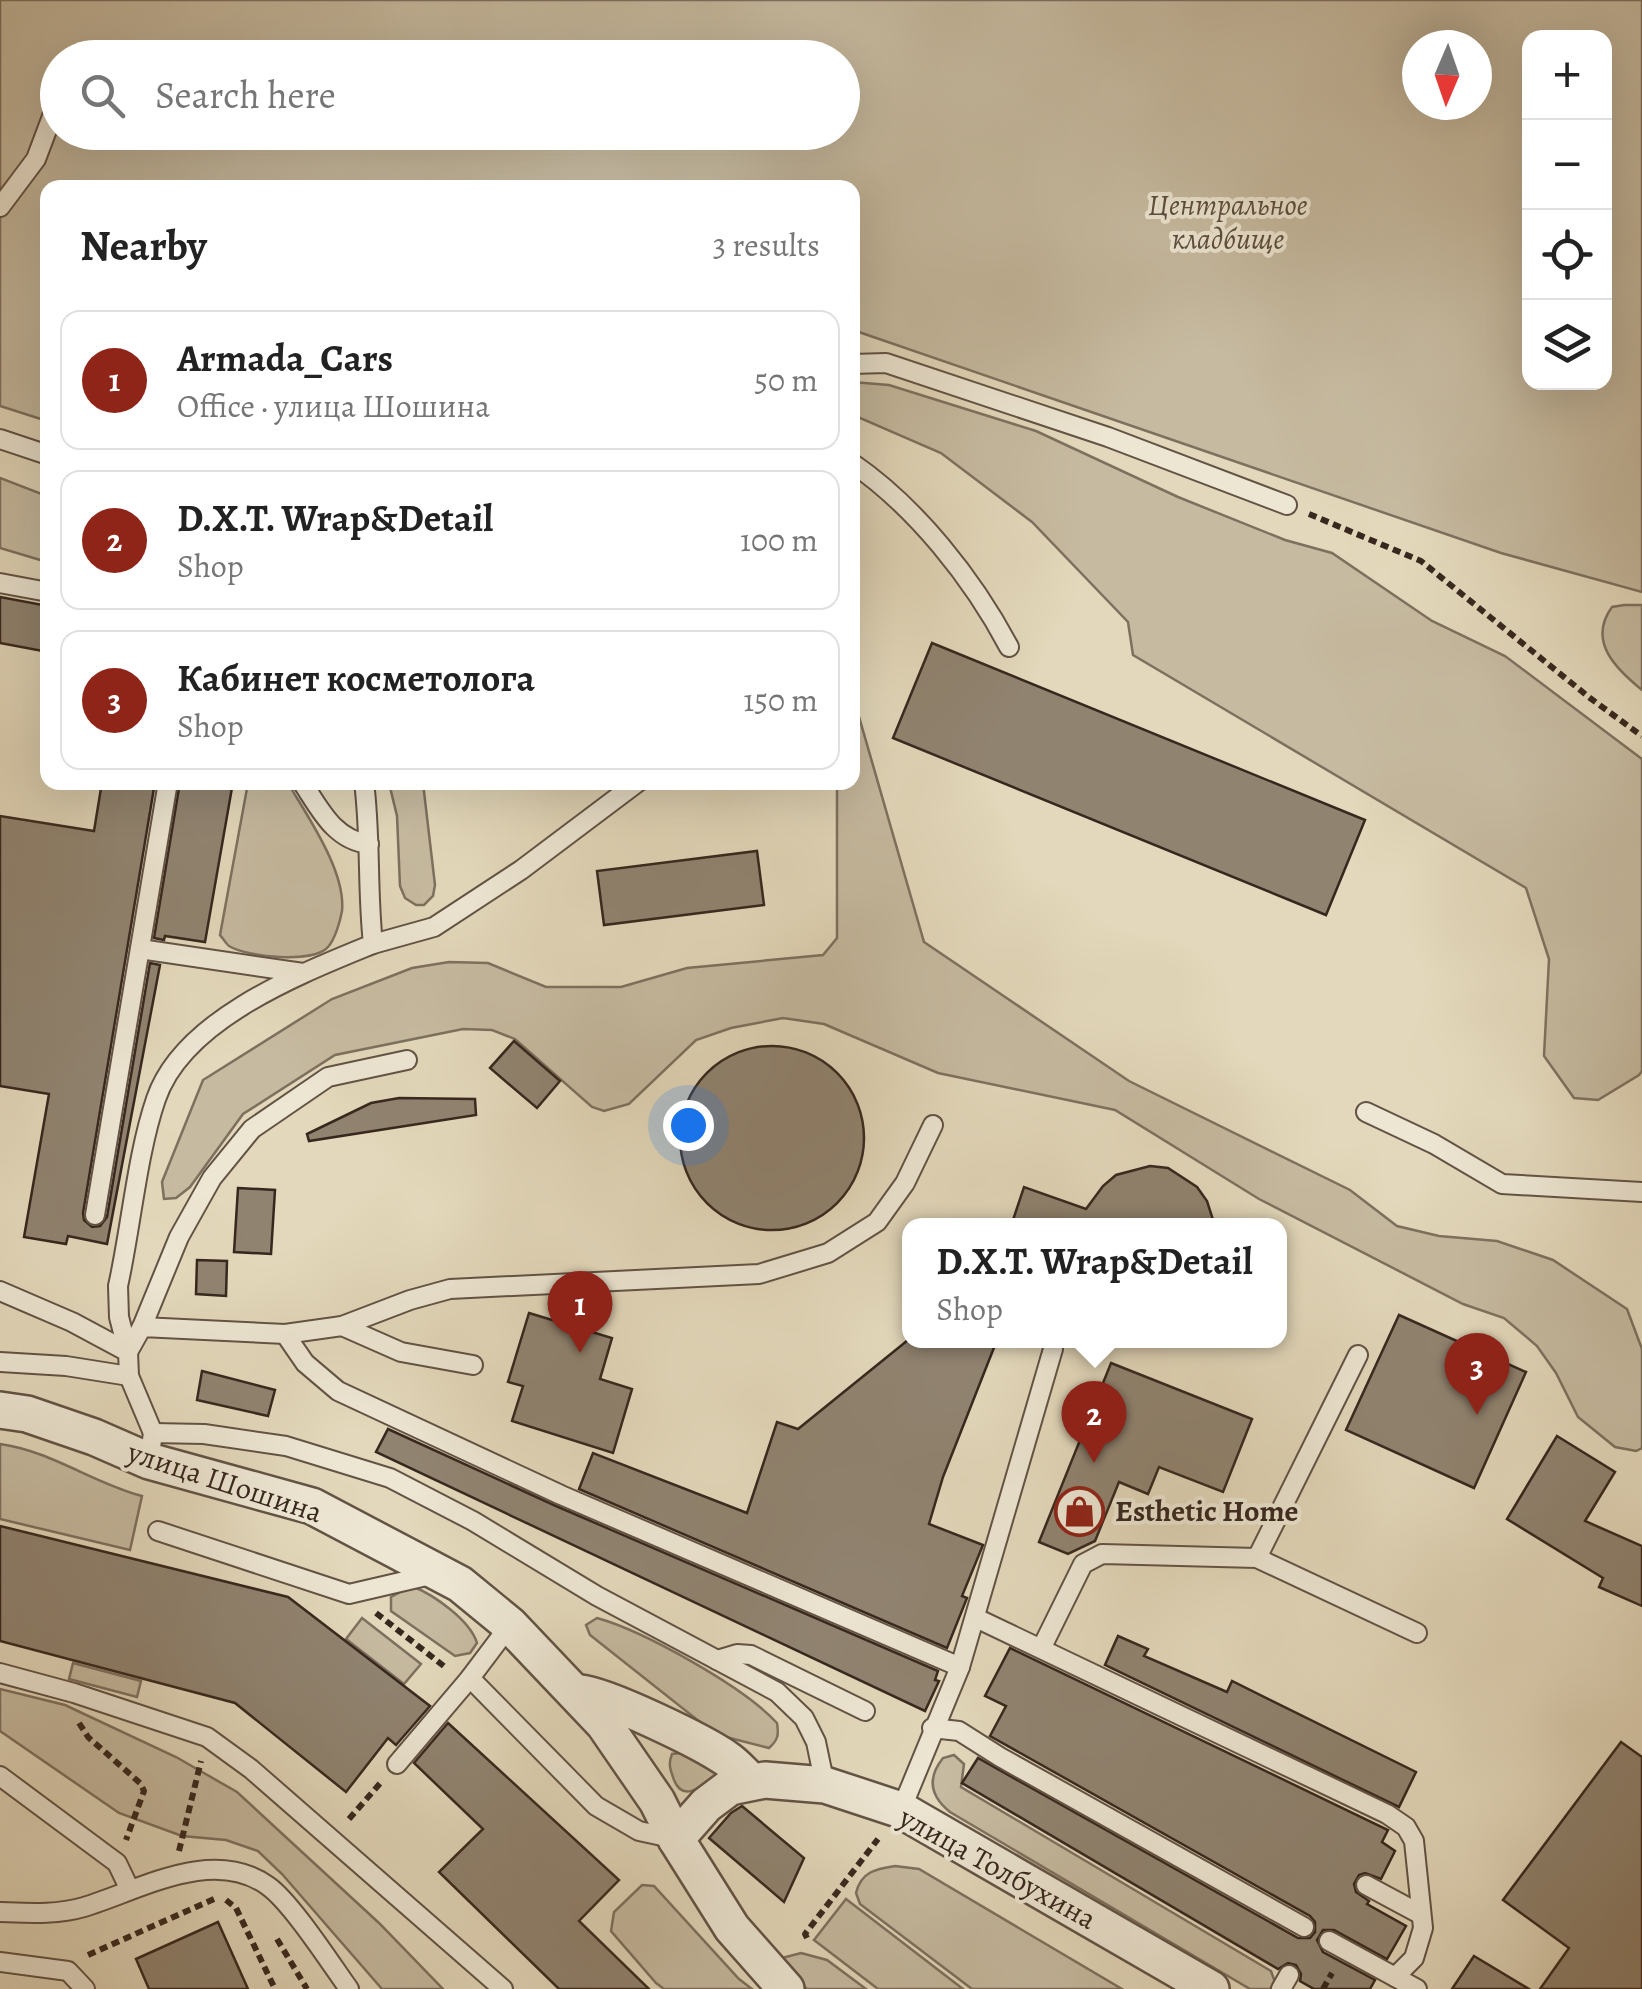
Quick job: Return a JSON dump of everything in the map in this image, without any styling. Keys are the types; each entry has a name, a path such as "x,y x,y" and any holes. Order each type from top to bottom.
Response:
{"street":[{"name":"улица Шошина","path":"0,1410 151,1447 312,1506 460,1584 510,1624 578,1693 631,1760 732,1928 786,1989"},
{"name":"улица Шошина","path":"578,1693 604,1699 704,1747 727,1759 751,1781"},
{"name":"улица Толбухина","path":"751,1781 825,1785 901,1810 1212,1989"},
{"path":"676,1840 720,1794 751,1781"}],"lane":[{"path":"0,207 40,149"},
{"path":"860,364 886,363 1108,437 1287,505"},
{"path":"0,439 40,452"},
{"path":"860,468 889,488 914,514 1009,647"},
{"path":"0,583 40,590"},
{"path":"95,1215 167,790"},
{"path":"308,790 334,828 353,842 369,844"},
{"path":"365,790 373,944"},
{"path":"627,790 521,870 434,927 373,944 303,972 194,1039 170,1069 156,1098 118,1286 118,1317 128,1352 129,1376 151,1447 204,1434 286,1446 390,1478 777,1692 804,1718 816,1742 825,1785"},
{"path":"140,949 303,972"},
{"path":"128,1352 212,1178 252,1129 328,1077 407,1060"},
{"path":"1366,1112 1434,1144 1502,1184 1642,1192"},
{"path":"142,1327 285,1334 342,1326 410,1300 450,1290 759,1274 828,1253 877,1222 905,1183 933,1125"},
{"path":"0,1291 128,1352"},
{"path":"342,1326 400,1352 473,1364"},
{"path":"285,1334 304,1363 338,1391 562,1495 960,1667"},
{"path":"901,1810 960,1667 1053,1348"},
{"path":"1257,1558 1358,1355"},
{"path":"0,1362 66,1366 129,1376"},
{"path":"158,1531 349,1594 440,1573"},
{"path":"1042,1647 1082,1564 1102,1554 1257,1558 1417,1633"},
{"path":"976,1618 1387,1814 1406,1827 1414,1841 1423,1928 1414,1958 1395,1977"},
{"path":"397,1764 510,1624"},
{"path":"717,1660 737,1654 751,1655 865,1711"},
{"path":"0,1672 206,1737 252,1769 503,1989"},
{"path":"468,1680 596,1806 639,1831 676,1840"},
{"path":"932,1728 959,1731 1304,1927"},
{"path":"0,1776 117,1864 130,1890"},
{"path":"0,1912 52,1913 83,1907 173,1877 231,1870 272,1888 349,1989"},
{"path":"1366,1885 1420,1914"},
{"path":"1329,1941 1417,1989"},
{"path":"0,1962 68,1970 85,1989"}],"path":[{"path":"1287,505 1421,561 1642,736"},
{"path":"349,1594 468,1680"},
{"path":"74,1693 80,1726 144,1791 117,1864"},
{"path":"173,1877 206,1737"},
{"path":"807,1938 805,1934 901,1810"},
{"path":"94,1952 199,1904 222,1898 236,1908 275,1989"},
{"path":"269,1926 307,1989"}],"green space":[{"name":"Центральное кладбище","path":"0,0 1642,0 1642,592 1501,553 860,332 860,180 40,180 40,419 0,406"},
{"path":"860,383 889,385 1036,431 1178,497 1285,540 1332,553 1432,621 1505,656 1642,759 1639,1075 1598,1100 1574,1098 1544,1056 1549,959 1526,888 1133,655 1128,622 1032,522 941,453 860,418"},
{"path":"0,478 40,493 40,560 0,548"},
{"path":"1642,605 1642,690 1614,663 1604,643 1605,619 1612,607"},
{"path":"860,720 924,942 1129,1081 1350,1190 1397,1226 1439,1236 1497,1241 1553,1260 1627,1309 1642,1349 1642,1448 1636,1451 1615,1447 1578,1417 1537,1346 1504,1318 1463,1304 1259,1199 1115,1110 938,1073 824,1024 783,1018 731,1028 696,1040 629,1104 604,1111 592,1107 515,1039 492,1030 463,1029 335,1055 243,1114 190,1187 176,1198 164,1199 162,1182 203,1080 332,999 412,968 449,962 488,963 546,987 621,987 687,968 823,955 837,938 837,790 860,790"},
{"path":"247,790 292,790 338,879 342,911 333,940 328,947 309,956 280,957 238,950 220,935"},
{"path":"391,790 424,790 435,885 433,896 424,905 405,898 400,886 397,816"},
{"path":"0,1444 37,1453 142,1496 130,1550 0,1519"},
{"path":"412,1586 440,1602 467,1626 477,1643 470,1653 455,1656 391,1611 391,1597"},
{"path":"362,1618 421,1664 404,1684 346,1639"},
{"path":"597,1618 666,1647 742,1693 777,1723 774,1742 769,1748 726,1737 705,1726 590,1635 586,1625"},
{"path":"73,1663 141,1681 137,1697 69,1679"},
{"path":"0,1689 65,1705 176,1757 237,1792 379,1923 443,1989 382,1989 258,1851 226,1840 182,1836 119,1813 0,1731"},
{"path":"680,1753 717,1776 693,1790 682,1790 670,1767 672,1754"},
{"path":"954,1755 964,1764 961,1787 1271,1971 1275,1982 1270,1989 1250,1989 950,1812 938,1800 933,1780 943,1758"},
{"path":"895,1866 919,1869 1122,1989 972,1989 860,1904 856,1893 865,1876"},
{"path":"642,1885 654,1886 752,1989 664,1989 656,1983 611,1931 614,1912"},
{"path":"846,1899 963,1989 878,1989 814,1940"},
{"path":"801,1953 827,1960 866,1989 807,1989 782,1969 782,1958"}],"building":[{"path":"0,597 40,604 40,650 0,643"},
{"path":"932,643 1365,820 1326,915 893,738"},
{"path":"101,790 154,790 83,1213 92,1227 100,1226 107,1217 150,963 160,965 107,1244 68,1236 66,1244 24,1237 49,1094 0,1086 0,816 94,831"},
{"path":"179,790 232,790 205,942 154,938"},
{"path":"757,851 764,905 604,925 597,871"},
{"path":"514,1041 560,1081 537,1108 490,1068"},
{"path":"772,1046 807,1053 837,1073 857,1103 864,1138 857,1173 837,1203 807,1223 772,1230 737,1223 707,1203 687,1173 680,1138 687,1103 707,1073 737,1053"},
{"path":"399,1098 475,1099 476,1115 309,1141 307,1134 371,1103"},
{"path":"1150,1166 1168,1168 1197,1187 1212,1218 1014,1218 1024,1187 1086,1209 1116,1175"},
{"path":"238,1188 275,1190 271,1254 234,1252"},
{"path":"197,1260 227,1261 226,1296 196,1294"},
{"path":"529,1313 612,1338 600,1379 632,1389 613,1453 512,1421 523,1386 508,1382"},
{"path":"1399,1315 1526,1372 1474,1488 1346,1430"},
{"path":"902,1345 902,1348 994,1348 943,1477 929,1524 983,1545 947,1648 579,1489 593,1453 747,1513 777,1422 798,1429"},
{"path":"1111,1363 1252,1419 1223,1492 1159,1467 1148,1494 1119,1482 1095,1541 1068,1554 1039,1542"},
{"path":"202,1371 275,1390 268,1416 197,1400"},
{"path":"388,1429 938,1671 935,1680 939,1681 925,1711 376,1452"},
{"path":"1557,1436 1615,1472 1585,1521 1642,1546 1642,1606 1599,1587 1603,1578 1507,1519"},
{"path":"0,1526 288,1597 430,1706 396,1745 388,1738 346,1792 235,1703 0,1641"},
{"path":"1118,1636 1148,1649 1144,1656 1227,1692 1232,1681 1416,1772 1399,1807 1105,1665"},
{"path":"1010,1648 1388,1830 1382,1842 1395,1851 1381,1879 1365,1873 1354,1884 1356,1892 1369,1901 1367,1904 1406,1926 1387,1959 1334,1930 1323,1930 1317,1940 1323,1952 1375,1980 1370,1989 1314,1989 1300,1981 1296,1965 1288,1963 1278,1969 962,1783 978,1758 1298,1938 1310,1938 1315,1932 1310,1916 990,1736 1006,1706 985,1696"},
{"path":"448,1723 619,1880 579,1921 649,1989 559,1989 439,1872 483,1829 414,1763"},
{"path":"1621,1742 1642,1757 1642,1989 1540,1989 1569,1948 1503,1900"},
{"path":"742,1806 804,1858 784,1902 709,1838"},
{"path":"218,1922 248,1989 149,1989 136,1959"},
{"path":"1474,1956 1529,1989 1452,1989"}],"place":[{"name":"Armada_Cars","path":"580,1353"},
{"name":"Кабинет косметолога","path":"1477,1415"},
{"name":"D.X.T. Wrap&Detail","path":"1094,1463"},
{"name":"Esthetic Home","path":"1080,1511"}]}
